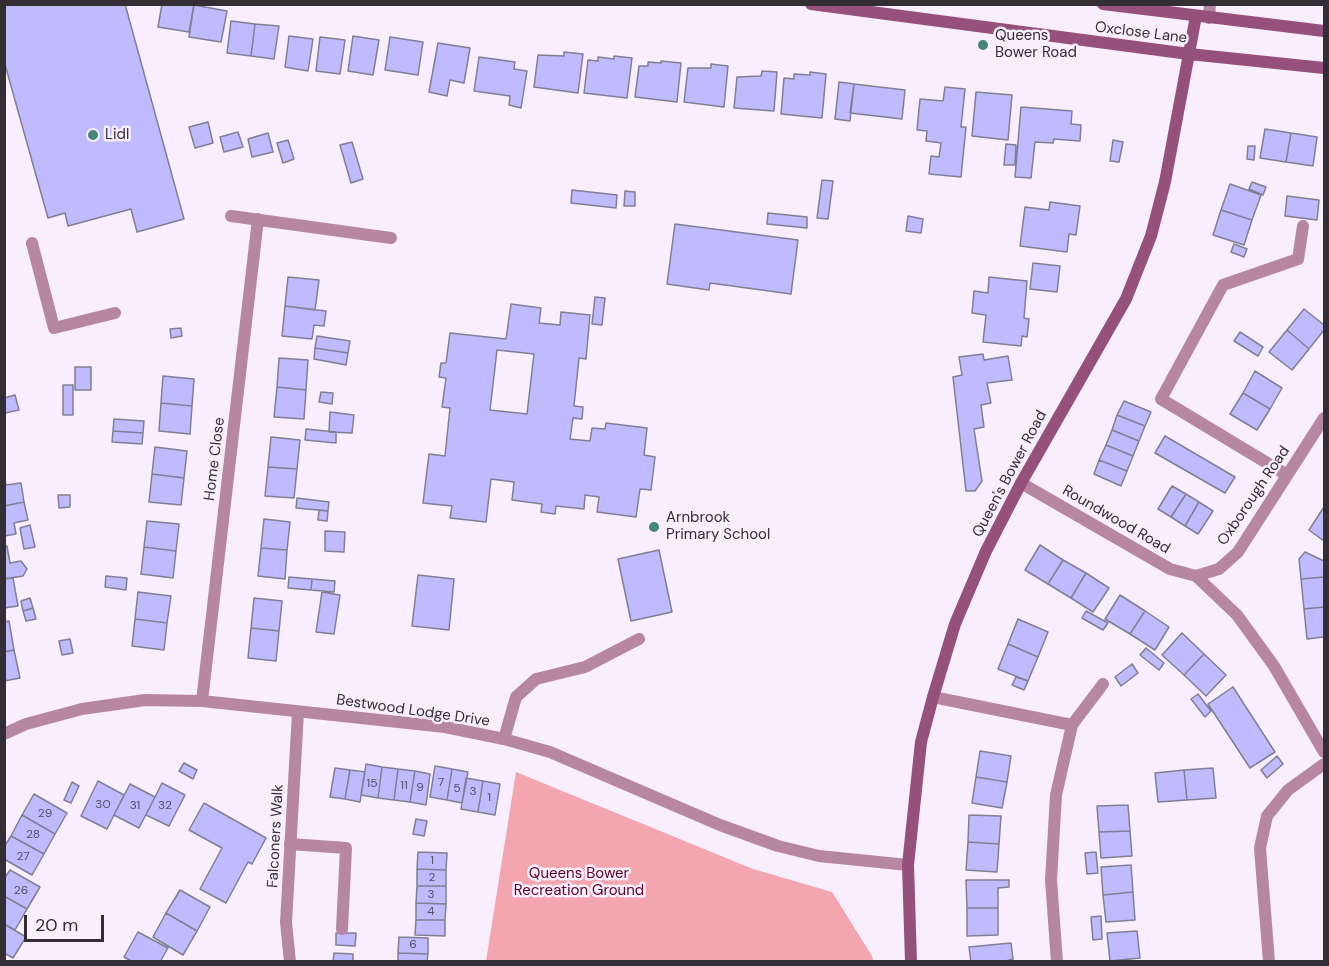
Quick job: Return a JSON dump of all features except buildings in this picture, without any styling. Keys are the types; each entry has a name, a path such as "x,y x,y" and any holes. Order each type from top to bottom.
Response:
{"street":[{"name":"Oxclose Lane","path":"811,4 1189,54 1324,68"},
{"name":"Oxclose Lane","path":"1103,4 1324,31"},
{"path":"1202,17 1210,4"},
{"name":"Queen's Bower Road","path":"911,962 908,865 921,742 955,624 986,550 1021,483 1126,299 1151,236 1165,182 1189,54 1202,17"},
{"path":"231,216 391,238"},
{"name":"Home Close","path":"202,702 258,219"},
{"path":"1287,475 1161,399 1222,285 1298,259 1303,226"},
{"path":"32,243 54,328 115,313"},
{"name":"Oxborough Road","path":"1196,576 1219,569 1238,552 1324,418"},
{"name":"Roundwood Road","path":"1021,483 1170,569 1196,576 1237,615 1256,641 1274,666 1324,752"},
{"path":"504,739 516,697 536,678 585,667 639,639"},
{"path":"1057,962 1051,880 1056,795 1072,725 1103,684"},
{"path":"933,697 1072,725"},
{"name":"Bestwood Lodge Drive","path":"4,734 26,724 82,709 145,700 202,702 445,727 504,739 586,766 720,825 777,846 819,856 908,865"},
{"name":"Falconers Walk","path":"290,962 286,922 298,712"},
{"path":"1269,962 1260,848 1267,816 1288,790 1324,764"},
{"path":"291,844 346,848 342,929"}],"green space":[{"name":"Queens Bower Recreation Ground","path":"516,772 753,869 832,892 873,961 486,961"}],"place":[{"name":"Queens Bower Road","path":"983,45"},
{"name":"Lidl","path":"93,135"},
{"name":"Arnbrook Primary School","path":"654,527"}]}
